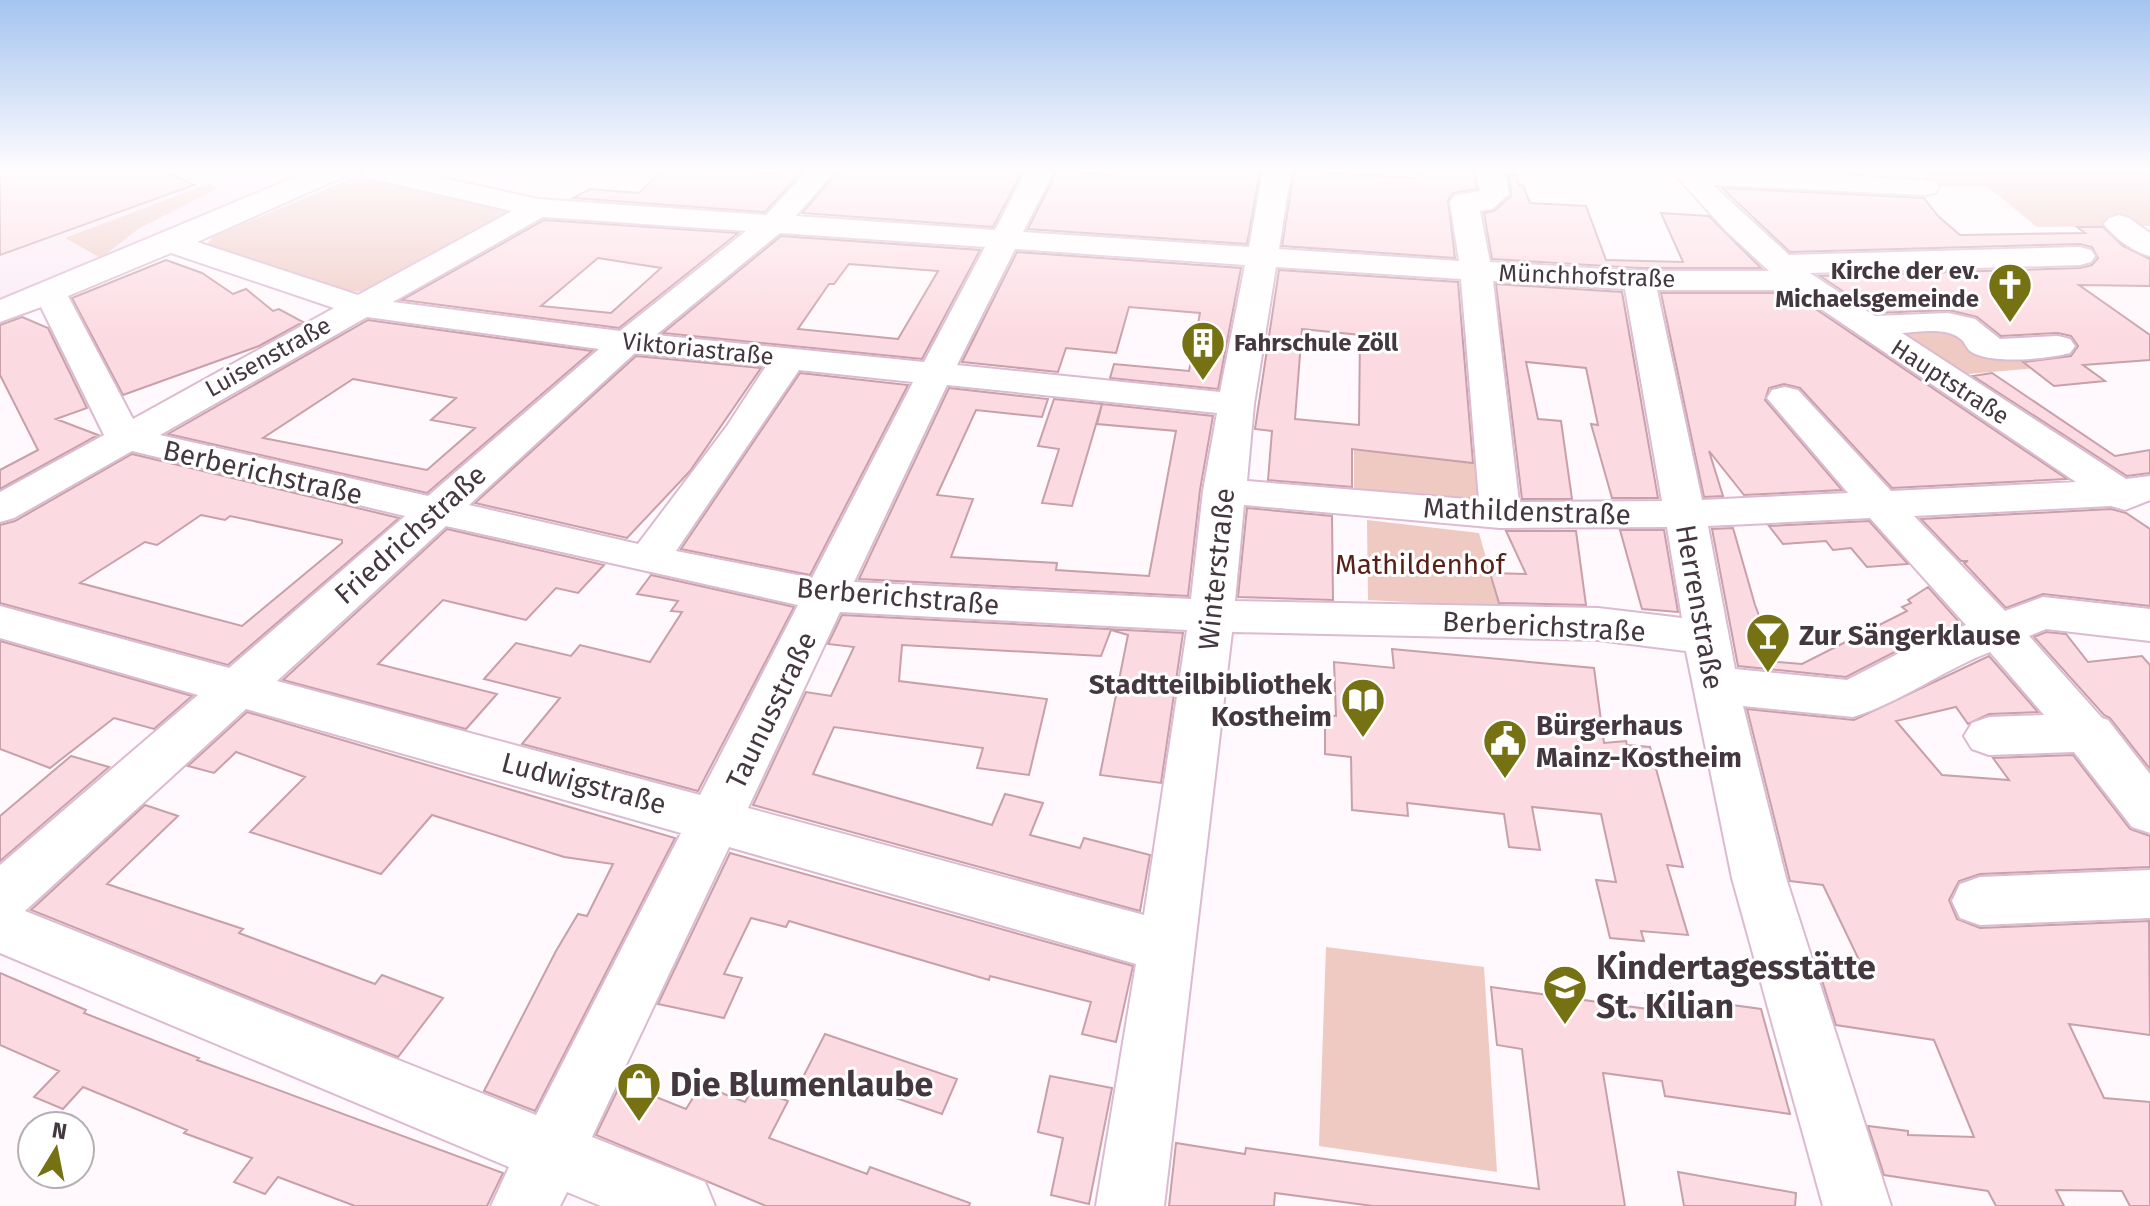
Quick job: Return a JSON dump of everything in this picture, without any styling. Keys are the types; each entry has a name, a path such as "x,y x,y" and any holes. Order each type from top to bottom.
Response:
{"street":[{"path":"134,258 149,235 161,227"},
{"path":"0,312 207,227"},
{"name":"Luisenstraße","path":"0,509 503,227"},
{"name":"Friedrichstraße","path":"0,899 627,342 769,227"},
{"name":"Münchhofstraße","path":"835,227 1639,280 2080,256"},
{"name":"Taunusstraße","path":"538,1180 1009,227"},
{"name":"Winterstraße","path":"1130,1206 1213,616 1223,491 1267,227"},
{"path":"1468,227 1476,271 1500,515"},
{"name":"Hauptstraße","path":"1742,227 1790,273 1867,327 2139,498"},
{"path":"2123,227 2150,247"},
{"name":"Viktoriastraße","path":"181,239 359,306 627,342 1236,404"},
{"name":"Herrenstraße","path":"1639,280 1710,661 1759,878 1857,1206"},
{"name":"Berberichstraße","path":"50,292 124,438 435,512 652,555 827,596 1213,616 1598,624 1710,661 1853,699 1933,656 2043,613 2150,625"},
{"path":"1867,327 1914,325 1940,345 1978,349 1982,344 1997,349 2058,346"},
{"path":"652,555 742,431 788,359"},
{"path":"1785,398 1875,502 2091,733 2150,812"},
{"name":"Mathildenstraße","path":"1223,491 1500,515 1684,514 1875,502 2139,498"},
{"name":"Ludwigstraße","path":"0,622 718,819 1167,947"},
{"path":"1989,736 2091,733"},
{"path":"1980,901 2150,894"},
{"path":"0,927 538,1180 681,1206"}],"shaded area":[{"path":"0,227 174,227 0,300"}],"green space":[{"path":"93,227 141,227 101,258 65,238"},
{"path":"236,227 482,227 387,287 360,292 336,289 287,273 291,270 281,271 206,245 213,237"},
{"path":"1902,290 2009,310 1958,315 2000,346 2077,342 2106,362 1957,375 1842,294 1858,293 1888,319 1931,315"},
{"path":"1354,450 1479,463 1479,505 1354,493"},
{"name":"Mathildenhof","path":"1367,520 1479,533 1500,607 1368,600"},
{"path":"1326,947 1484,967 1497,1172 1319,1146"}],"building":[{"path":"0,227 77,227 0,255"},
{"path":"531,227 653,227 738,233 619,328 402,300","holes":["598,258 661,268 611,313 541,306"]},
{"path":"1029,227 1250,227 1247,244"},
{"path":"1285,227 1451,227 1455,258 1282,246"},
{"path":"1486,227 1594,227 1606,260 1683,262 1667,227 1720,227 1761,268 1639,268 1492,259"},
{"path":"1764,227 1951,227 1960,235 2085,233 2077,227 2103,227 2123,246 2150,259 2150,286 2079,285 2150,335 2150,360 2083,365 2105,381 2054,386 2023,362 2071,356 2078,346 2071,336 2058,333 2001,336 1977,317 1949,310 1876,313 1820,276 2080,268 2092,265 2098,258 2092,247 2080,244 1790,252"},
{"path":"781,236 980,250 922,359 663,333","holes":["849,264 938,271 898,339 798,329 829,284 834,284"]},
{"path":"1017,252 1241,268 1218,389 1110,378 1114,364 1189,371 1200,313 1129,307 1116,353 1066,348 1058,372 962,362"},
{"path":"166,260 202,273 233,294 246,289 273,311 279,309 303,322 259,346 123,395 72,298"},
{"path":"1279,270 1458,282 1473,463 1352,449 1352,487 1268,480 1272,431 1255,429","holes":["1302,329 1360,335 1359,425 1295,419"]},
{"path":"1496,284 1622,292 1658,498 1612,498 1591,424 1598,425 1586,368 1526,362 1538,419 1561,421 1572,499 1522,499"},
{"path":"1661,293 1792,293 2067,479 1892,488 1800,388 1784,384 1769,388 1765,400 1842,490 1744,495 1709,451 1723,496 1704,497"},
{"path":"22,317 48,328 87,408 56,419 98,435 0,489 0,470 38,450 0,375 0,325"},
{"path":"368,320 592,351 427,493 168,434","holes":["353,379 456,398 431,420 475,428 427,470 263,438"]},
{"path":"636,356 761,368 690,471 627,538 475,503"},
{"path":"800,373 908,385 810,575 681,549"},
{"path":"1992,373 2115,456 2150,450 2150,473 2127,476 1973,376"},
{"path":"949,388 1048,399 1042,417 976,410 937,495 973,499 951,557 1057,563 1056,570 1149,576 1176,431 1097,424 1102,404 1213,416 1200,490 1188,596 859,579"},
{"path":"1054,399 1102,404 1072,506 1042,503 1059,449 1038,446"},
{"path":"132,454 399,518 228,665 0,603 0,525 15,521","holes":["201,515 225,520 230,516 342,540 342,543 242,626 80,583 145,542 157,545"]},
{"path":"1247,508 1332,516 1333,600 1238,597"},
{"path":"2111,509 2126,513 2150,529 2150,606 2043,594 2006,608 1964,563 1968,561 1961,561 1921,519"},
{"path":"1869,521 1908,564 1867,567 1851,548 1833,550 1826,541 1783,544 1769,526"},
{"path":"1733,528 1755,605 1777,662 1802,664 1907,611 1902,607 1911,603 1908,600 1928,587 1961,624 1916,641 1846,677 1738,666 1712,529"},
{"path":"447,529 604,565 578,593 556,588 526,620 443,600 378,664 497,694 466,729 283,680"},
{"path":"1620,530 1664,530 1678,612 1642,609"},
{"path":"1506,531 1576,531 1586,605 1499,603 1490,573 1526,574"},
{"path":"651,575 794,607 698,791 522,744 560,698 484,679 516,643 571,656 580,645 650,662 682,612 671,611 678,601 637,594"},
{"path":"842,615 1183,633 1161,783 1100,775 1128,635 1111,630 1101,656 902,645 899,681 1047,699 1029,775 977,768 983,748 834,727 813,774 992,825 1005,794 1043,803 1030,835 1080,848 1084,838 1150,855 1140,911 753,805 806,692 831,696 854,647 828,644"},
{"path":"2046,632 2066,634 2088,662 2142,656 2150,665 2150,769 2110,718 2034,637"},
{"path":"0,641 192,696 154,729 114,718 50,768 0,749"},
{"name":"Bürgerhaus Mainz-Kostheim","path":"1392,649 1594,668 1604,743 1626,741 1627,745 1650,747 1683,867 1667,865 1688,935 1641,931 1644,941 1610,938 1596,880 1616,882 1601,814 1532,807 1540,850 1509,847 1504,814 1407,803 1408,816 1352,810 1351,757 1325,754 1325,715 1336,716 1334,662 1394,668"},
{"path":"1989,656 2038,712 1989,714 1968,724 1956,707 1896,721 1942,775 2009,780 1993,758 2073,755 2130,829 2150,836 2150,867 1980,874 1959,881 1949,900 1957,919 1980,928 2149,921 2150,1035 2069,1024 2104,1098 2150,1102 2150,1206 2130,1206 2122,1191 2056,1190 2064,1206 1996,1206 1988,1191 1884,1175 1868,1126 1908,1131 1908,1135 1974,1137 1934,1040 1836,1025 1814,955 1860,962 1823,885 1790,881 1747,709 1854,720"},
{"path":"247,712 675,838 535,1111 484,1091 556,951 578,914 587,916 613,864 564,857 432,815 381,874 250,832 305,777 236,752 214,773 188,766"},
{"path":"71,756 109,767 0,861 0,816"},
{"path":"145,805 178,816 107,884 243,929 239,933 375,984 382,975 443,998 398,1057 31,910"},
{"path":"730,853 1133,966 1116,1042 1082,1034 1091,1002 990,976 989,980 789,921 786,927 751,918 724,974 742,978 724,1018 658,1004"},
{"path":"0,973 86,1010 84,1013 199,1058 197,1060 503,1173 487,1206 355,1206 278,1177 265,1194 234,1182 252,1158 184,1133 187,1130 83,1087 63,1109 34,1097 59,1071 0,1045"},
{"path":"1491,987 1648,1009 1645,993 1761,1009 1790,1114 1665,1096 1662,1081 1603,1073 1625,1206 1373,1206 1275,1193 1274,1206 1169,1206 1176,1143 1245,1154 1246,1148 1539,1189 1522,1049 1497,1045"},
{"path":"825,1034 957,1079 942,1114 841,1079 834,1095 800,1083"},
{"path":"1050,1076 1112,1088 1089,1204 1051,1195 1063,1138 1038,1132"},
{"path":"621,1083 686,1109 701,1085 745,1102 753,1088 788,1101 769,1138 867,1174 870,1167 970,1203 969,1206 766,1206 596,1135"},
{"path":"1678,1172 1796,1193 1795,1206 1684,1206"}],"place":[{"name":"Kirche der ev. Michaelsgemeinde","path":"2010,324"},
{"name":"Fahrschule Zöll","path":"1203,382"},
{"name":"Zur Sängerklause","path":"1768,674"},
{"name":"Stadtteilbibliothek Kostheim","path":"1363,739"},
{"name":"Bürgerhaus Mainz-Kostheim","path":"1505,780"},
{"name":"Kindertagesstätte St. Kilian","path":"1565,1026"},
{"name":"Die Blumenlaube","path":"639,1123"}]}
